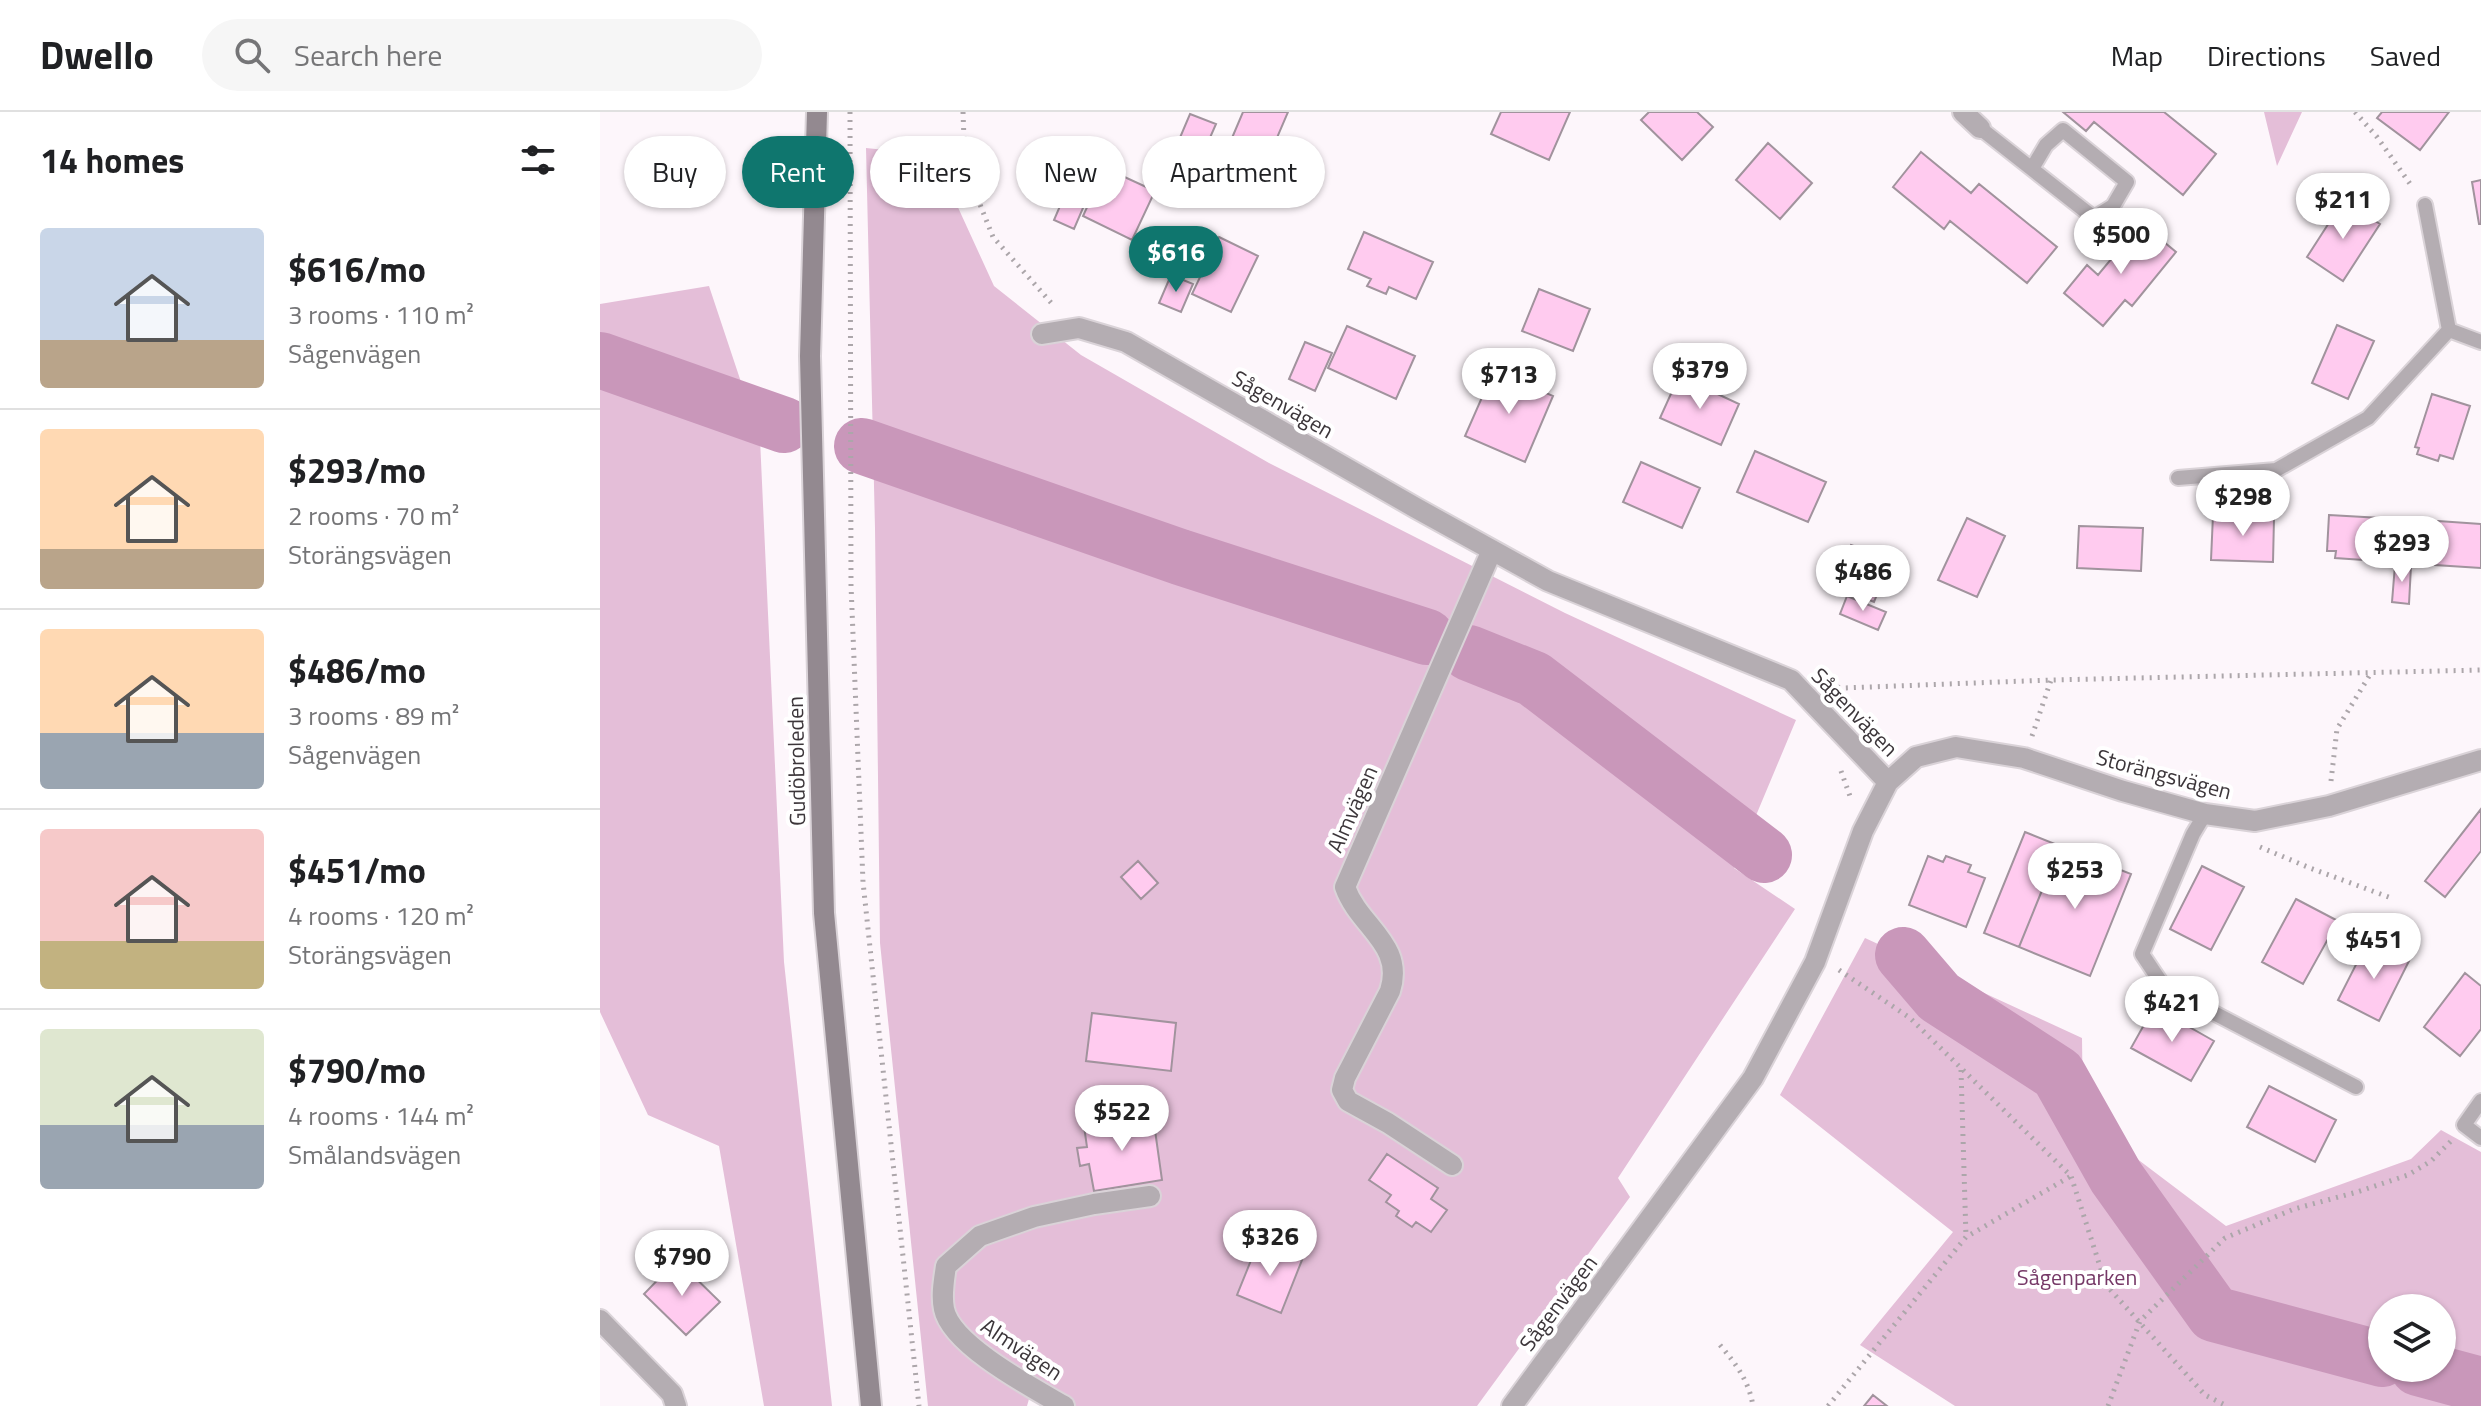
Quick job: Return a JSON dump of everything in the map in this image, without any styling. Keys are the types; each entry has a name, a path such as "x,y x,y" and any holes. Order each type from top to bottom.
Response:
{"main road":[{"name":"Gudöbroleden","path":"817,112 810,356 824,913 871,1406"}],"street":[{"path":"1963,112 1980,128"},
{"name":"Sågenvägen","path":"1042,334 1079,328 1126,342 1548,581 1791,680 1888,782 1863,831 1815,962 1753,1078 1512,1406"},
{"name":"Almvägen","path":"1452,1165 1348,1101 1342,1090 1394,978 1389,951 1350,902 1345,887 1492,550"},
{"name":"Storängsvägen","path":"1888,782 1916,757 1956,747 2024,758 2205,814 2255,821 2329,806 2481,760"},
{"name":"Almvägen","path":"1064,1406 981,1353 955,1330 944,1312 946,1266 980,1236 1034,1217 1150,1196"},
{"path":"600,1320 674,1400"}],"lane":[{"path":"1980,128 2094,218 2113,206 2127,182 2063,130 2046,145 2033,167"},
{"path":"2425,205 2449,330"},
{"path":"2449,330 2481,342"},
{"path":"2178,478 2276,470 2368,418 2449,330"},
{"path":"2205,814 2193,834 2142,954 2164,987 2356,1087"},
{"path":"2481,1101 2464,1125 2481,1138"}],"path":[{"path":"850,112 851,585 863,882 919,1406"},
{"path":"963,112 965,167 993,237 1045,299 1079,328"},
{"path":"2355,112 2377,137 2425,205"},
{"path":"1791,680 1844,688 2481,670"},
{"path":"2329,806 2337,729 2371,672"},
{"path":"2024,758 2051,680"},
{"path":"1838,765 1851,796 1851,809"},
{"path":"2254,844 2394,899"},
{"path":"1815,962 1839,970 1910,1018 2071,1176 2106,1285 2205,1395 2227,1406"},
{"path":"1831,983 1839,970"},
{"path":"1961,1070 1966,1237"},
{"path":"2108,1406 2140,1321 2225,1238 2270,1218 2408,1175 2439,1153 2464,1125"},
{"path":"1828,1406 1966,1237 2071,1176"},
{"path":"1720,1345 1751,1390 1753,1406"}],"green space":[{"path":"2264,112 2302,112 2277,166"},
{"path":"866,148 870,148 870,208 958,208 994,286 1081,355 1269,463 1565,613 1796,720 1734,868 1795,909 1618,1178 1630,1197 1477,1406 1041,1406 1029,1399 1027,1406 928,1406 880,943"},
{"path":"709,286 760,439 784,962 832,1406 764,1406 719,1146 648,1115 600,1012 600,304"},
{"name":"Sågenparken","path":"1865,938 2082,1038 2083,1118 2226,1226 2411,1159 2441,1130 2481,1152 2481,1406 1955,1406 1860,1345 1953,1232 1780,1095"}],"building":[{"path":"1243,112 1288,112 1278,136 1233,136"},
{"path":"1501,112 1570,112 1549,160 1491,134"},
{"path":"1649,112 1697,112 1713,127 1682,160 1641,120"},
{"path":"2063,112 2164,112 2216,154 2183,195 2094,122 2086,131"},
{"path":"2382,112 2449,112 2420,150 2377,118"},
{"path":"1190,114 1216,124 1211,136 1181,136"},
{"path":"1768,143 1812,183 1780,219 1736,180"},
{"path":"1921,152 1971,193 1979,184 2057,247 2027,283 1950,221 1944,229 1893,187"},
{"path":"1126,178 1142,185 1142,208 1147,208 1132,240 1083,216 1087,208 1126,208"},
{"path":"2481,180 2481,224 2479,224 2472,182"},
{"path":"2343,201 2380,224 2343,281 2307,257"},
{"path":"1059,208 1083,208 1074,229 1054,220"},
{"path":"2141,223 2176,252 2132,306 2125,300 2103,326 2064,293 2087,265 2098,275"},
{"path":"1364,232 1433,262 1416,299 1389,287 1386,294 1367,286 1371,279 1348,269"},
{"path":"1219,237 1258,256 1231,312 1192,294"},
{"path":"1171,275 1193,284 1181,312 1159,303"},
{"path":"1539,289 1590,309 1573,351 1522,331"},
{"path":"2337,325 2374,341 2348,399 2312,383"},
{"path":"1347,326 1415,356 1396,399 1328,368"},
{"path":"1305,342 1332,353 1315,391 1289,379"},
{"path":"1494,370 1553,396 1525,462 1465,436"},
{"path":"1679,376 1739,404 1721,445 1660,418"},
{"path":"2432,394 2470,406 2453,459 2440,455 2438,461 2417,454 2419,448 2415,447"},
{"path":"1755,451 1826,482 1808,522 1737,492"},
{"path":"1641,462 1700,488 1682,528 1623,502"},
{"path":"2235,511 2254,512 2254,517 2274,518 2273,562 2211,560 2213,515 2235,516"},
{"path":"2329,515 2381,518 2378,561 2335,558 2336,551 2327,551"},
{"path":"1967,518 2005,536 1977,597 1938,580"},
{"path":"2438,521 2481,524 2481,568 2435,565"},
{"path":"2079,526 2143,528 2141,571 2077,568"},
{"path":"1851,545 1891,560 1874,602 1835,586"},
{"path":"2395,565 2411,566 2409,604 2392,602"},
{"path":"1847,596 1886,612 1878,630 1840,614"},
{"path":"2481,809 2481,851 2445,897 2425,881"},
{"path":"2025,832 2060,846 2019,947 1984,933"},
{"path":"2060,846 2131,874 2090,976 2019,947"},
{"path":"1928,856 1943,862 1946,856 1971,865 1968,872 1985,878 1966,927 1909,905"},
{"path":"1138,861 1158,883 1141,899 1121,877"},
{"path":"2202,866 2244,887 2211,950 2170,929"},
{"path":"2296,899 2338,921 2303,984 2262,962"},
{"path":"2368,941 2409,961 2379,1021 2338,1000"},
{"path":"2465,973 2481,986 2481,1029 2460,1056 2424,1027"},
{"path":"2154,1007 2214,1041 2191,1081 2131,1048"},
{"path":"1092,1013 1176,1023 1171,1071 1086,1061"},
{"path":"2269,1086 2336,1120 2315,1162 2247,1127"},
{"path":"1153,1116 1162,1180 1094,1191 1089,1164 1080,1166 1077,1148 1087,1147 1084,1126"},
{"path":"1387,1154 1438,1188 1431,1199 1447,1210 1431,1232 1416,1222 1412,1227 1396,1216 1399,1211 1386,1202 1391,1195 1369,1180"},
{"path":"1258,1243 1302,1260 1281,1313 1237,1295"},
{"path":"677,1260 720,1302 686,1335 644,1294"},
{"path":"1873,1395 1887,1406 1864,1406"}],"waterway":[{"path":"600,360 784,425"},
{"path":"862,446 1180,557 1427,637"},
{"path":"1469,653 1534,679 1764,855"},
{"path":"1903,955 1939,997 2058,1074 2116,1177 2214,1314 2368,1355"},
{"path":"2456,1378 2481,1385"}]}
